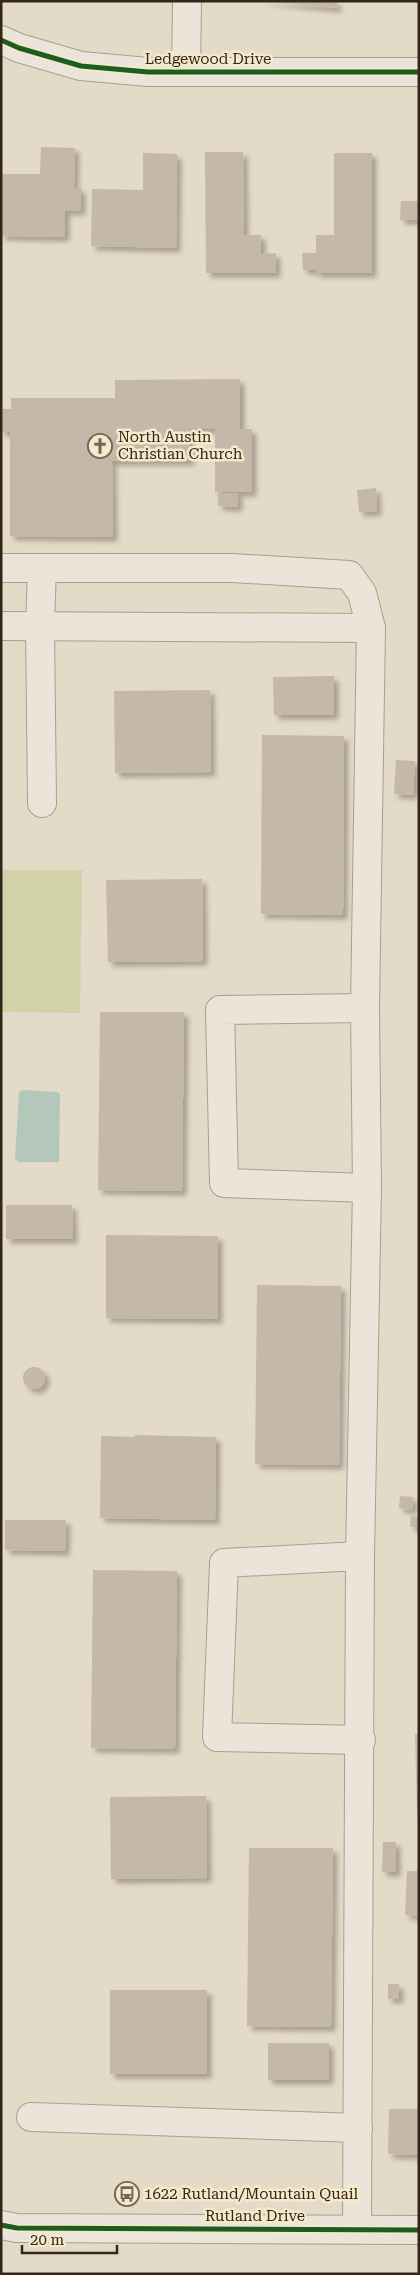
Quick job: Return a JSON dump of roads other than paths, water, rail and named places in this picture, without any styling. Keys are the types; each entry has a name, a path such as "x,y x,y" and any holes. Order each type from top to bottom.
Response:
{"street":[{"path":"186,72 187,1"},
{"name":"Ledgewood Drive","path":"1,40 19,48 81,66 148,72 419,72"},
{"path":"1,568 232,568 349,575 362,594 371,628 365,1008 367,1188 360,1556 361,1740 357,2229"},
{"path":"42,568 40,627 42,804"},
{"path":"1,626 371,628"},
{"path":"365,1008 220,1010 224,1183 367,1188"},
{"path":"360,1556 224,1563 217,1737 361,1740"},
{"path":"31,2117 358,2128"},
{"name":"Rutland Drive","path":"1,2225 17,2228 419,2230"}],"place":[{"name":"North Austin Christian Church","path":"100,446"},
{"name":"1622 Rutland/Mountain Quail","path":"127,2194"}]}
